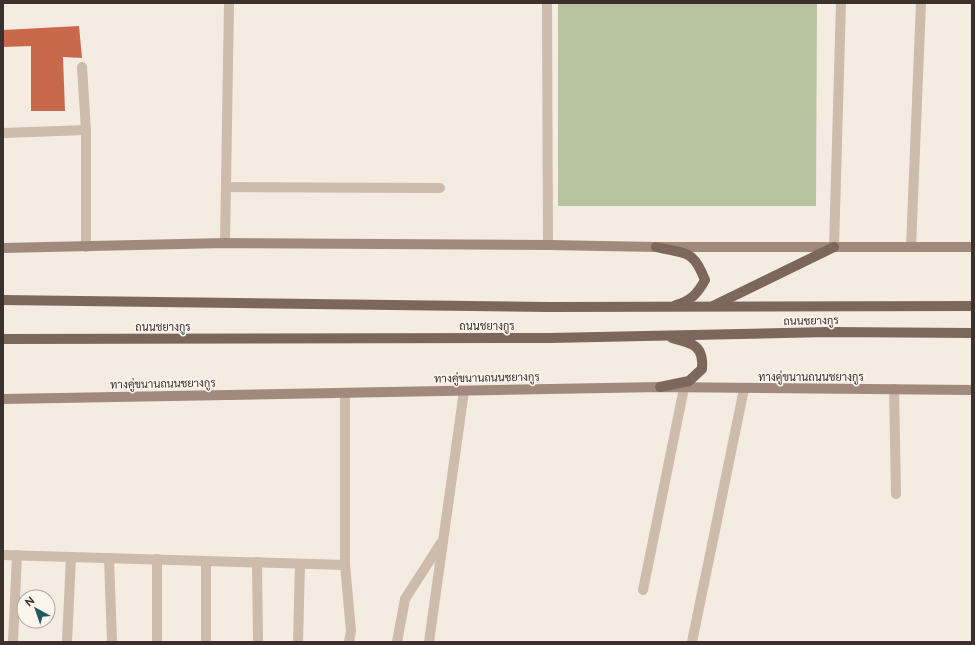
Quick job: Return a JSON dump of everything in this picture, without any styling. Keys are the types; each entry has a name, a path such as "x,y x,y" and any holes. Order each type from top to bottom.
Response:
{"main road":[{"path":"3,248 225,243 834,248 972,247"},
{"path":"656,247 691,255 699,264 705,280 692,298 684,303 662,308"},
{"path":"709,307 834,248"},
{"name":"ถนนชยางกูร","path":"3,300 662,308 972,306"},
{"name":"ถนนชยางกูร","path":"3,340 550,338 662,335 972,333"},
{"path":"660,387 689,381 702,369 703,359 693,343 662,335"},
{"name":"ทางคู่ขนานถนนชยางกูร","path":"3,399 660,387 972,390"}],"street":[{"path":"225,243 230,3"},
{"path":"547,3 548,245"},
{"path":"834,248 841,3"},
{"path":"911,247 921,3"},
{"path":"82,67 86,130 86,246"},
{"path":"3,133 86,130"},
{"path":"226,187 440,188"},
{"path":"643,590 684,388"},
{"path":"692,642 744,389"},
{"path":"894,389 896,494"},
{"path":"429,642 464,391"},
{"path":"345,393 345,565 351,631 349,642"},
{"path":"397,642 405,599 443,541"},
{"path":"3,555 345,565"},
{"path":"13,642 17,555"},
{"path":"68,642 71,557"},
{"path":"109,558 112,642"},
{"path":"156,559 157,642"},
{"path":"206,561 206,642"},
{"path":"257,562 258,642"},
{"path":"298,642 300,564"}],"green space":[{"path":"558,3 817,3 816,206 558,206"}],"building":[{"path":"79,26 82,58 63,57 65,111 31,111 31,46 3,47 3,30"}]}
